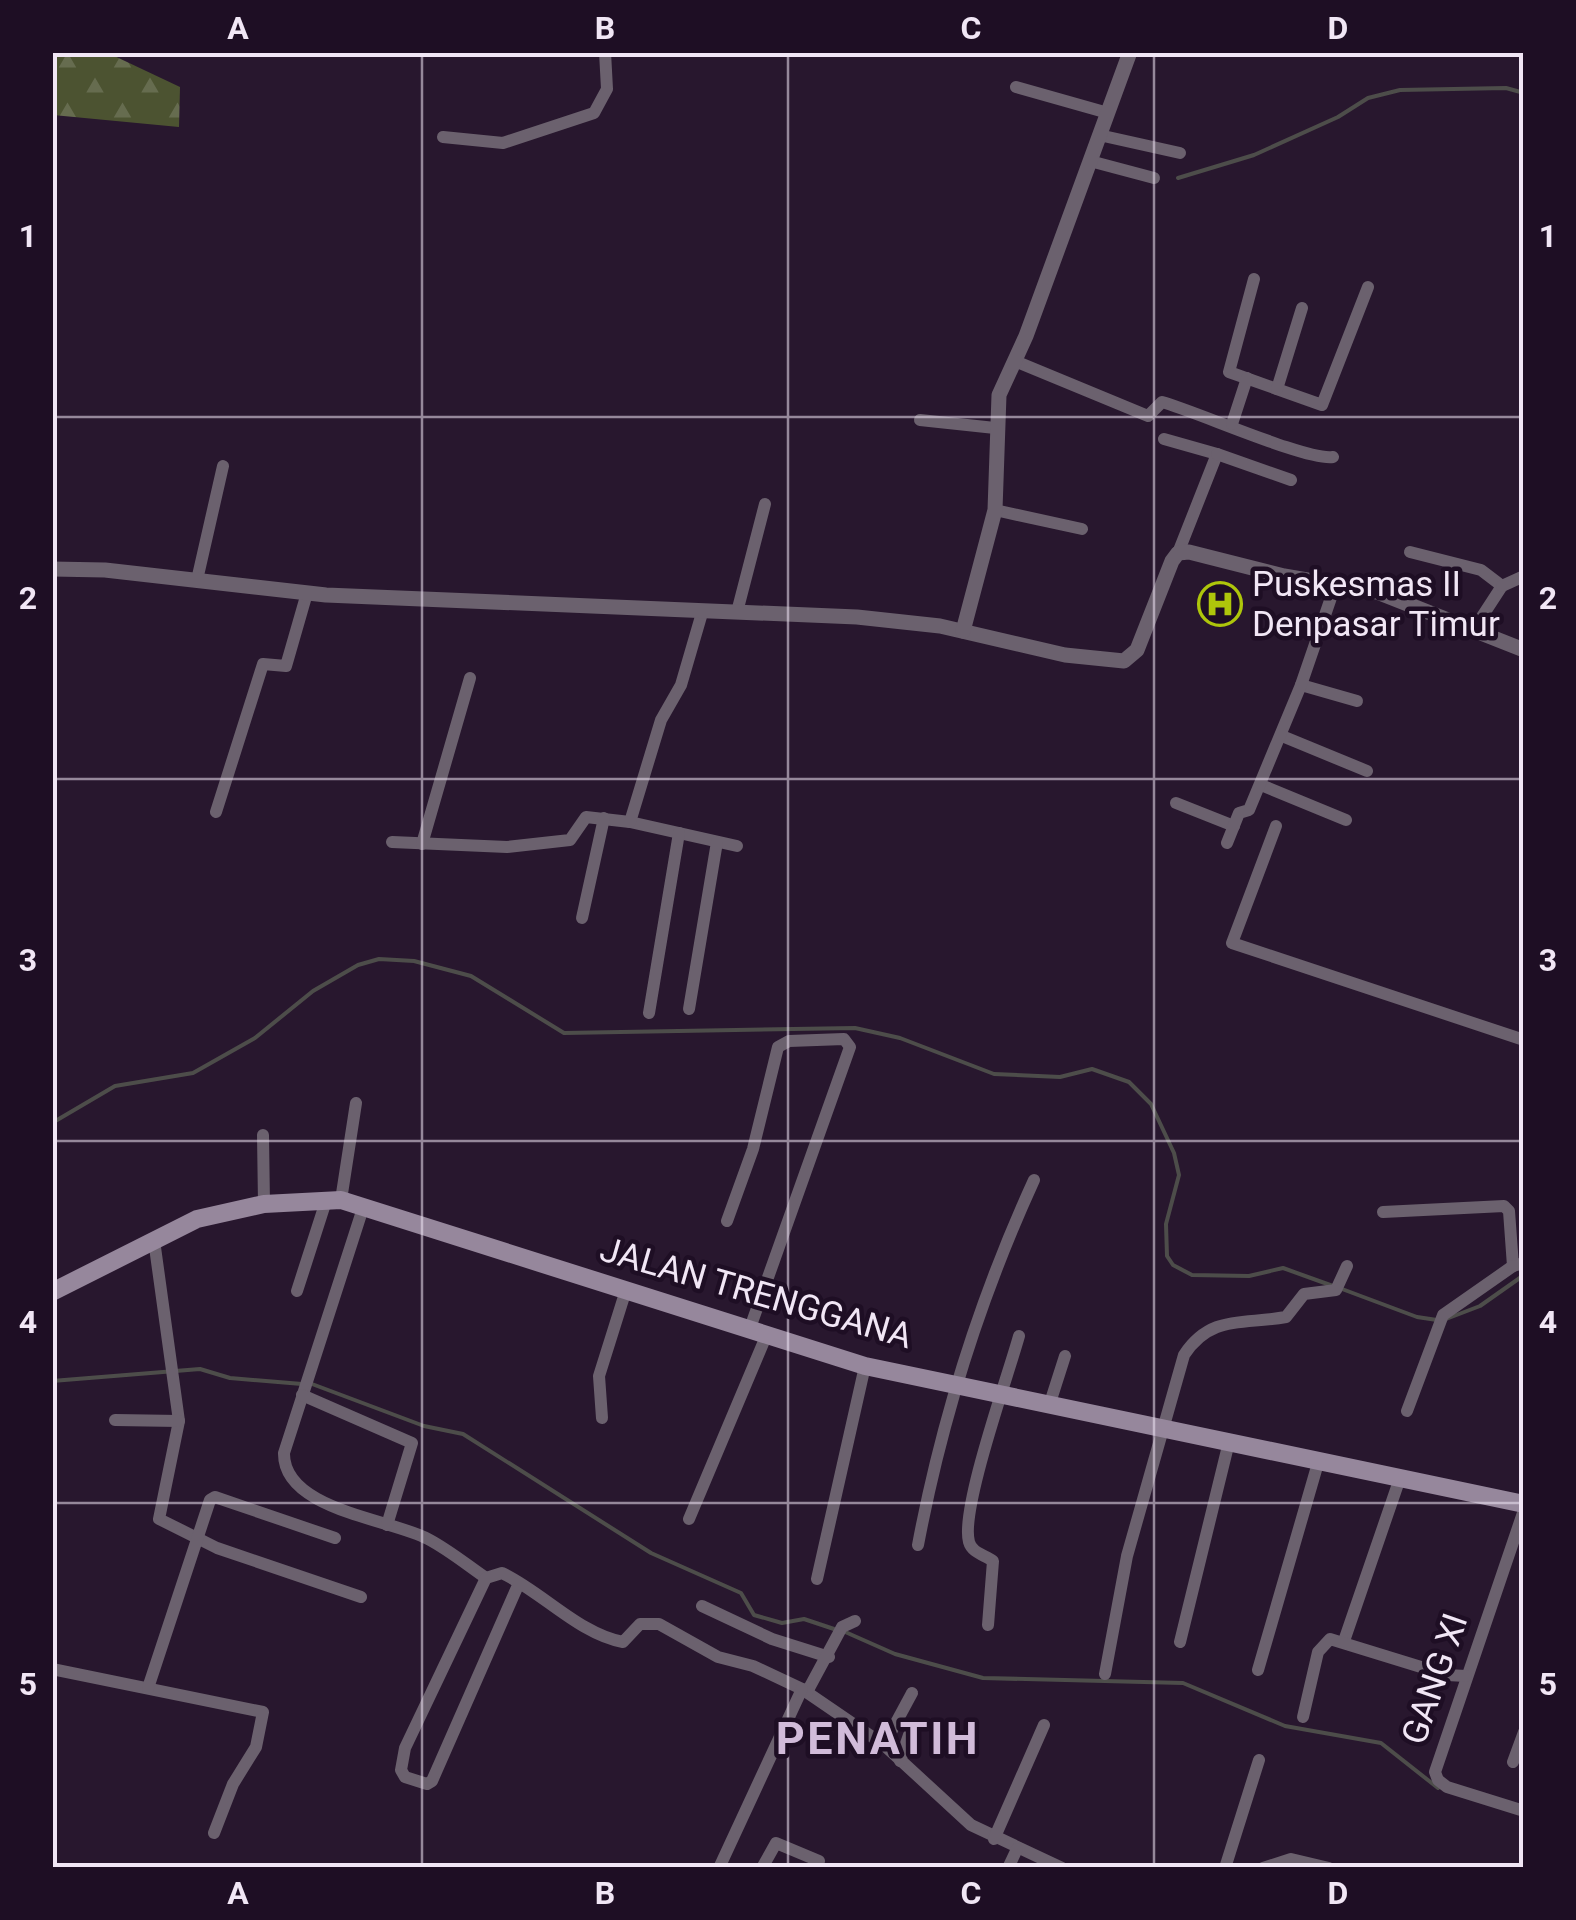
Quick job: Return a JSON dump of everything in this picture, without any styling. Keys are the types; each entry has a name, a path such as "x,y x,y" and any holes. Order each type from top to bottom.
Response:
{"main road":[{"name":"JALAN TRENGGANA","path":"52,1292 197,1219 264,1204 333,1200 364,1205 865,1366 1228,1446 1522,1504"}],"street":[{"path":"443,138 503,143 594,113 607,89 605,52"},
{"path":"963,631 996,510 995,428 1002,384 1016,361 1130,52"},
{"path":"1016,87 1108,112"},
{"path":"1100,135 1180,153"},
{"path":"1090,161 1154,178"},
{"path":"1254,279 1228,372 1322,406 1368,287"},
{"path":"1276,389 1302,308"},
{"path":"1016,361 1148,416 1162,402 1232,424 1307,456 1333,456"},
{"path":"1232,424 1247,378"},
{"path":"920,420 995,428"},
{"path":"1164,438 1291,480"},
{"path":"52,569 198,580 307,594 856,617 963,631 1065,654 1128,660 1137,650 1217,454"},
{"path":"198,580 224,466"},
{"path":"737,612 765,504"},
{"path":"996,510 1082,529"},
{"path":"1178,553 1188,552 1391,597 1524,650"},
{"path":"1410,552 1481,570 1502,586"},
{"path":"1472,632 1502,586 1524,576"},
{"path":"1227,843 1239,812 1249,810 1282,736 1335,586"},
{"path":"216,812 263,664 286,666 307,594"},
{"path":"630,822 661,720 681,685 702,612"},
{"path":"422,844 470,678"},
{"path":"1302,686 1358,701"},
{"path":"1282,736 1367,770"},
{"path":"1261,785 1346,820"},
{"path":"1176,803 1234,826"},
{"path":"392,842 507,847 570,840 586,818 604,818 737,846"},
{"path":"582,918 604,818"},
{"path":"1276,826 1232,944 1524,1040"},
{"path":"649,1013 679,833"},
{"path":"689,1010 718,842"},
{"path":"689,1519 758,1331 850,1047 844,1039 789,1041 778,1047 753,1148 727,1221"},
{"path":"297,1291 333,1200 356,1104"},
{"path":"263,1134 264,1204"},
{"path":"918,1546 955,1383 991,1279 1034,1180"},
{"path":"364,1205 284,1454 289,1477 335,1506 430,1539 486,1578"},
{"path":"1383,1212 1504,1206 1518,1265 1455,1302 1438,1322 1407,1411"},
{"path":"154,1240 179,1421 160,1519 197,1538 361,1597"},
{"path":"1105,1674 1127,1556 1184,1356 1200,1336 1225,1321 1286,1318 1304,1294 1336,1290 1347,1266"},
{"path":"602,1418 599,1376 626,1290"},
{"path":"988,1625 992,1560 976,1552 968,1537 982,1462 1018,1336"},
{"path":"1049,1406 1065,1356"},
{"path":"818,1579 865,1366"},
{"path":"302,1395 412,1443 387,1525"},
{"path":"115,1420 179,1421"},
{"path":"1180,1642 1228,1446"},
{"path":"1258,1670 1318,1463"},
{"path":"1344,1641 1400,1478"},
{"path":"148,1688 210,1500 216,1497 335,1538"},
{"name":"GANG XI","path":"1522,1504 1436,1777 1447,1787 1524,1812"},
{"path":"520,1582 432,1780 428,1784 405,1777 404,1748 486,1578 502,1572 520,1582 619,1642 640,1624 659,1624 718,1657 754,1666 805,1691 884,1744 961,1818 994,1838 1062,1868"},
{"path":"702,1606 772,1639 829,1657"},
{"path":"720,1864 805,1691 845,1629"},
{"path":"1303,1717 1320,1646 1330,1639 1448,1675 1466,1676"},
{"path":"52,1669 264,1713 256,1747 233,1784 214,1833"},
{"path":"884,1744 912,1693"},
{"path":"994,1838 1044,1725"},
{"path":"1512,1762 1524,1732"},
{"path":"900,1761 908,1735"},
{"path":"1225,1868 1259,1760"},
{"path":"762,1868 776,1844 820,1861"},
{"path":"1008,1868 1017,1849"},
{"path":"1268,1866 1291,1859 1327,1867"}],"green space":[{"path":"52,53 108,53 180,87 179,127 53,115"}],"waterway":[{"path":"1178,178 1254,155 1338,117 1368,98 1400,90 1506,88 1524,93"},
{"path":"52,1123 115,1086 193,1073 255,1038 313,991 358,965 379,959 414,961 471,976 564,1033 855,1028 900,1038 994,1074 1060,1077 1092,1069 1129,1082 1151,1104 1174,1153 1179,1175 1166,1224 1167,1256 1173,1265 1192,1275 1249,1276 1283,1268 1333,1286"},
{"path":"1446,1319 1480,1306 1524,1275"},
{"path":"1342,1289 1417,1317 1437,1320"},
{"path":"52,1381 200,1369 230,1378 302,1384"},
{"path":"312,1384 424,1426 463,1434 651,1553 741,1593 754,1615 782,1623 804,1619 834,1629"},
{"path":"843,1631 895,1654 983,1678 1183,1683 1285,1726 1381,1743 1438,1788"}],"place":[{"name":"Puskesmas II Denpasar Timur","path":"1220,604"}],"district":[{"name":"PENATIH","path":"878,1738"}]}
